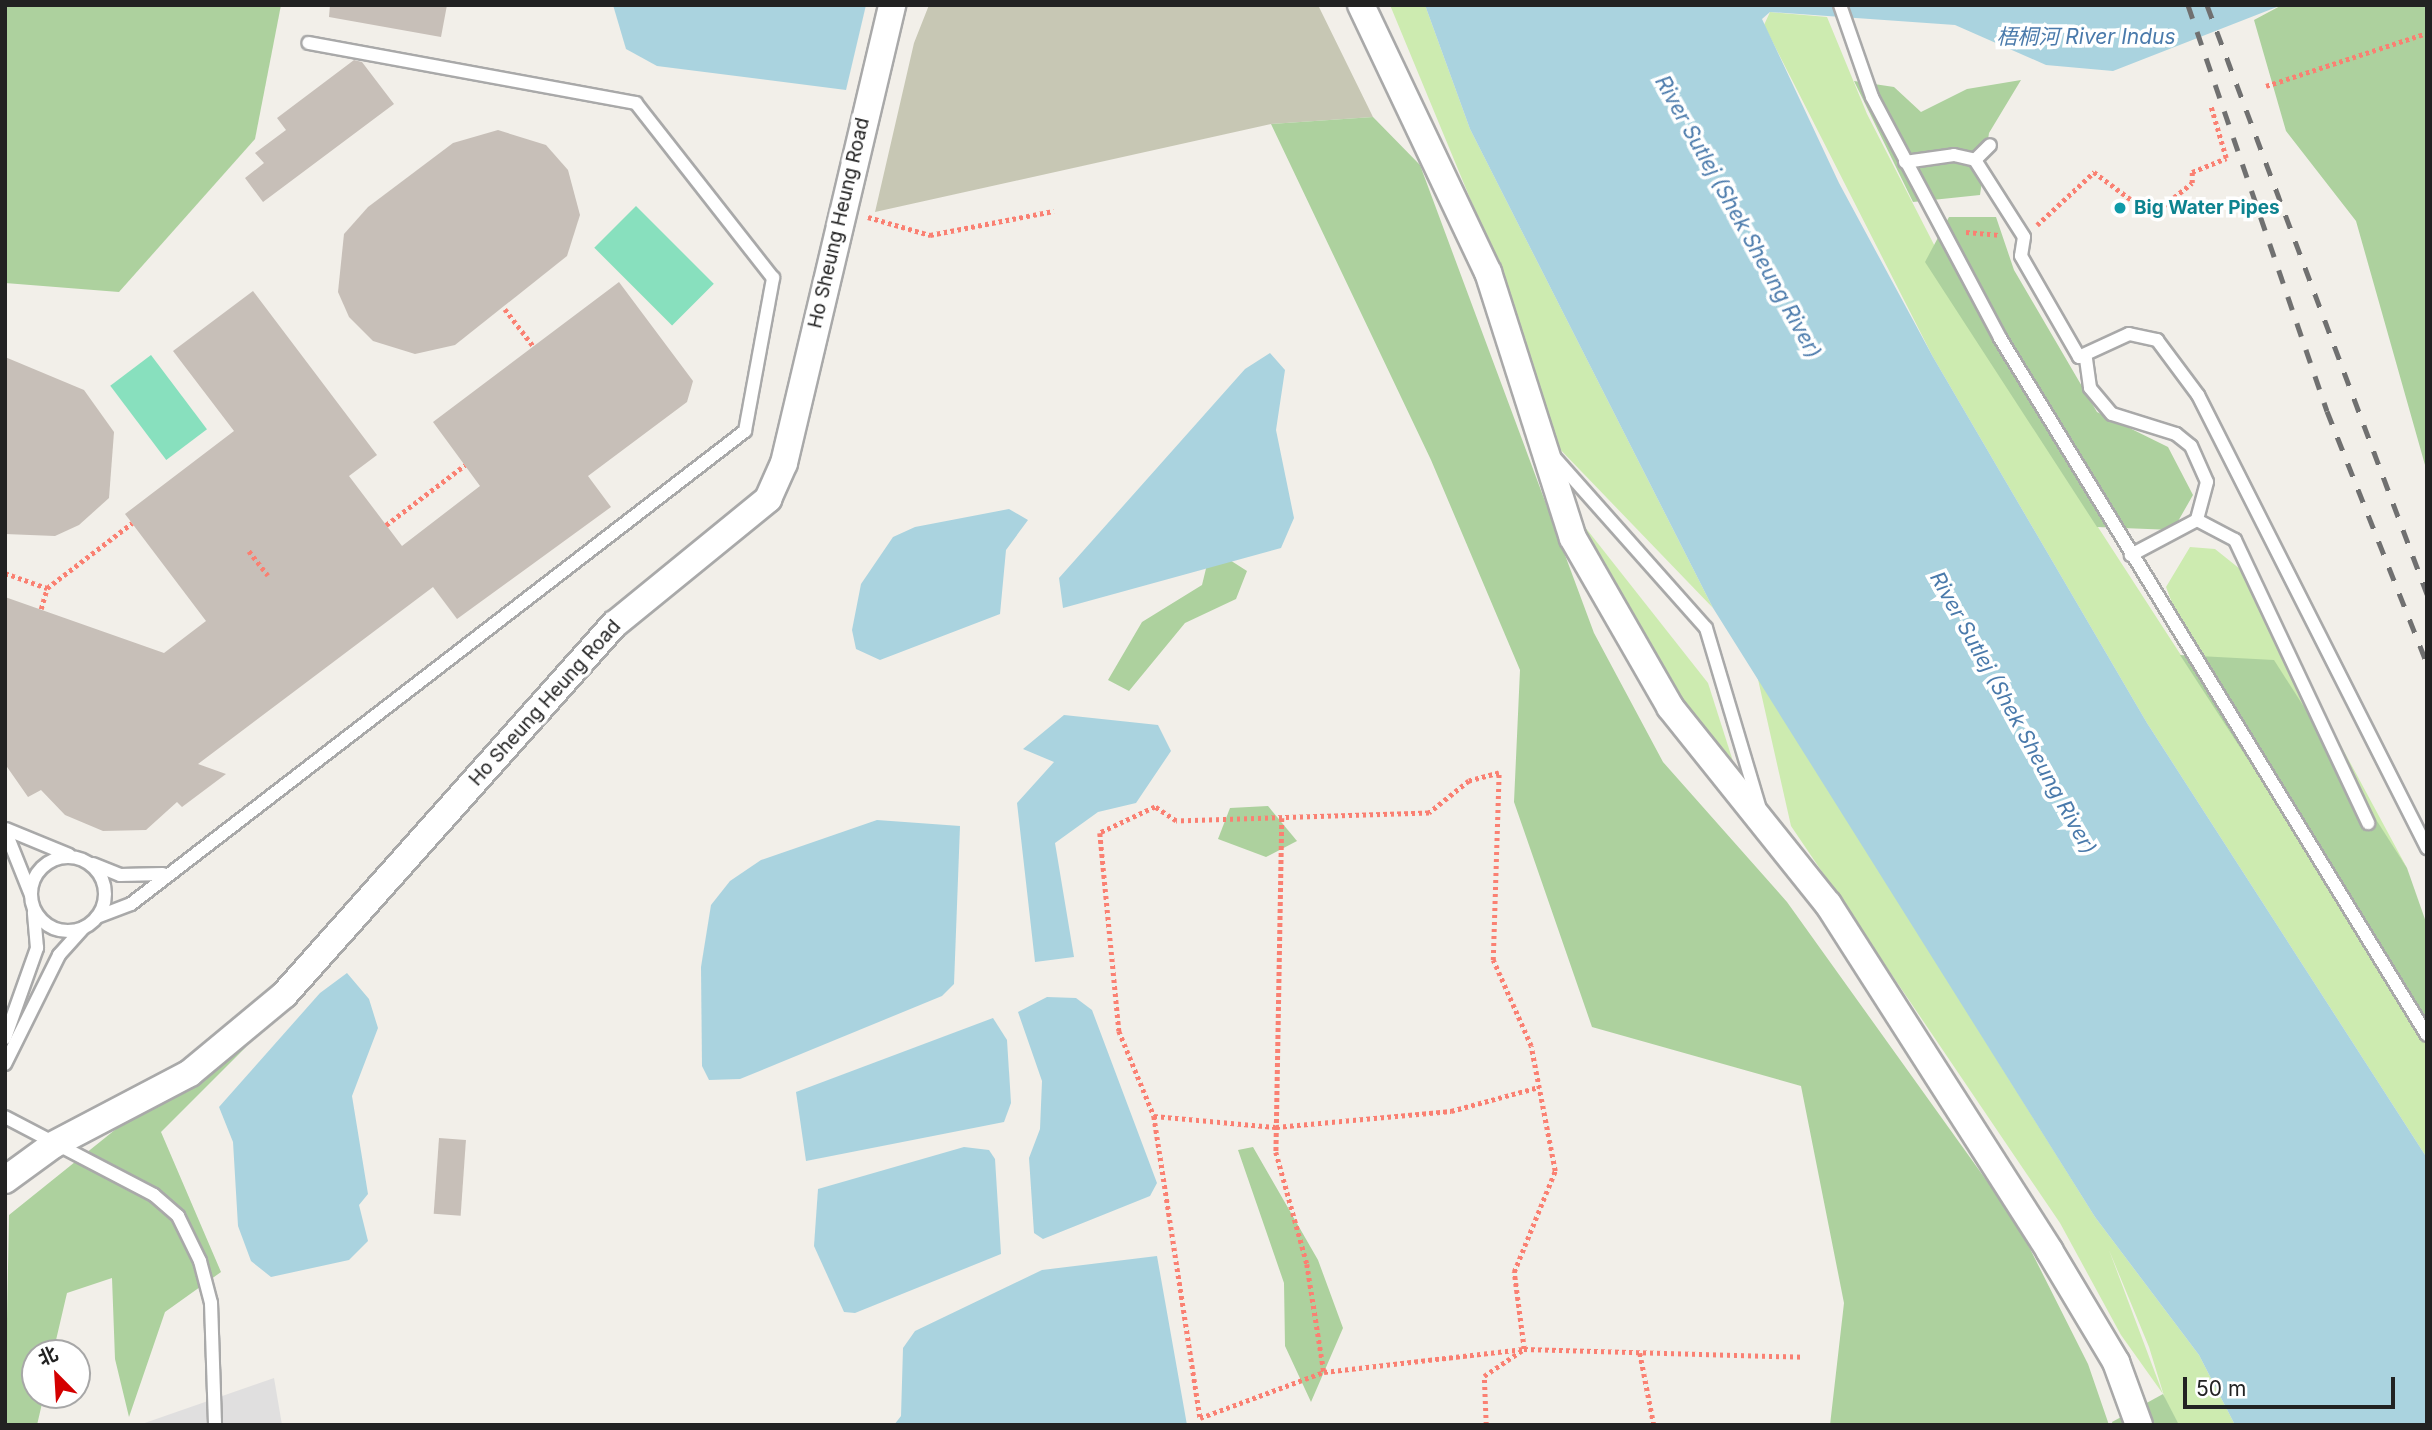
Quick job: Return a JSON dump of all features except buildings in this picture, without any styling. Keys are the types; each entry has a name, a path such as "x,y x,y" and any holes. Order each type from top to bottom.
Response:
{"street":[{"name":"Ho Sheung Heung Road","path":"5,1180 53,1146 190,1073 284,995 615,624 768,499 784,463 841,209 892,5"},
{"path":"1361,5 1488,272 1573,538 1670,707 1828,904 2049,1250 2116,1362 2139,1425"}],"lane":[{"path":"1840,5 1872,97 2000,338 2427,1035"},
{"path":"33,902 53,927 93,920 131,904 163,874 738,442 776,288 636,103 308,43"},
{"path":"1975,160 1990,145"},
{"path":"1905,162 1954,155 1975,160 2024,237 2021,256 2079,357 2086,359"},
{"path":"2131,555 2197,520 2207,482 2192,446 2176,434 2112,414 2090,388 2086,359 2101,342 2129,334 2157,340 2174,359 2288,563 2427,848"},
{"path":"1543,445 1706,628 1765,825"},
{"path":"2197,520 2235,540 2368,823"},
{"path":"5,829 120,875 163,874"},
{"path":"5,829 33,902 37,948 5,1038"},
{"path":"33,902 43,867 81,860"},
{"path":"5,1064 59,956 93,920 103,881 81,860"},
{"path":"5,1117 53,1146 154,1195 183,1224 211,1303 215,1425"}],"path":[{"path":"2266,86 2427,33"},
{"path":"1944,230 2024,237 2094,172 2152,215 2192,183 2192,172 2226,158 2211,107"},
{"path":"841,209 930,235 1054,211"},
{"path":"505,309 534,347"},
{"path":"386,525 465,465"},
{"path":"41,609 47,588 132,523"},
{"path":"249,551 268,575"},
{"path":"5,573 47,588"},
{"path":"1524,1349 1514,1272 1555,1171 1531,1046 1493,960 1499,773 1469,781 1429,813 1176,821 1155,807 1100,833 1119,1031 1154,1116 1200,1418 1324,1372 1524,1349 1804,1357"},
{"path":"1282,817 1276,1153 1307,1264 1324,1372"},
{"path":"1154,1116 1276,1127 1451,1111 1539,1087"},
{"path":"1486,1425 1484,1376 1524,1349"},
{"path":"1640,1353 1654,1425"}],"shaded area":[{"path":"929,5 1318,5 1373,117 1271,124 875,212 914,43"},
{"path":"274,1378 282,1425 139,1425"}],"green space":[{"path":"5,5 281,5 255,139 119,292 5,283"},
{"path":"1390,5 1425,5 1470,129 1713,608 1554,443 1508,290"},
{"path":"2282,5 2427,5 2427,472 2356,221 2286,131 2254,20"},
{"path":"1770,12 1827,17 1867,114 1967,309 2061,470 2427,1035 2427,1158 2147,723 1933,357 1764,25"},
{"path":"2021,80 1989,133 1980,195 1913,202 1854,81 1894,87 1921,112 1967,89"},
{"path":"1373,117 1420,165 1594,633 1663,762 1787,902 2017,1223 2088,1364 2109,1425 1830,1425 1844,1303 1801,1086 1592,1027 1514,802 1520,670 1431,460 1271,124"},
{"path":"636,206 714,284 672,326 594,248"},
{"path":"1949,217 1996,217 2014,270 2097,412 2168,447 2193,495 2173,530 2097,527 1925,262"},
{"path":"151,355 207,429 166,460 110,386"},
{"path":"1581,522 1708,683 1738,777 1683,701"},
{"path":"2190,547 2215,549 2250,577 2407,868 2270,671 2192,656 2166,587"},
{"path":"1211,548 1247,571 1236,599 1185,623 1129,691 1108,680 1142,622 1202,585"},
{"path":"2180,655 2274,660 2407,868 2427,925 2427,1035"},
{"path":"1757,675 2095,1217 2199,1355 2235,1425 2173,1425 2149,1347 2109,1250 2163,1394 2121,1335 2060,1223 1791,826"},
{"path":"1268,806 1297,841 1266,857 1218,839 1230,808"},
{"path":"247,1046 161,1132 221,1272 165,1312 129,1417 115,1359 112,1278 67,1293 56,1339 21,1339 21,1409 41,1409 37,1425 5,1425 9,1215 121,1125"},
{"path":"1253,1147 1318,1260 1343,1328 1311,1402 1285,1346 1284,1283 1238,1150"},
{"path":"2163,1394 2179,1425 2113,1425 2112,1422"}],"water":[{"path":"613,5 866,5 846,90 657,66 626,49"},
{"path":"1425,5 2282,5 2113,71 2046,65 1955,25 1770,12 1762,19 1839,183 1933,357 2147,723 2427,1158 2427,1425 2235,1425 2199,1355 2095,1217 1713,608 1470,129"},
{"path":"1270,353 1285,370 1276,430 1294,518 1281,548 1063,608 1059,578 1245,369"},
{"path":"1009,509 1028,520 1006,550 1000,614 880,660 856,649 852,630 861,584 893,537 915,527"},
{"path":"1064,715 1158,725 1171,751 1136,803 1098,812 1055,843 1074,957 1035,962 1017,803 1054,762 1023,749"},
{"path":"877,820 960,826 954,984 942,996 740,1079 709,1080 702,1066 701,967 711,905 730,881 761,860"},
{"path":"347,973 369,999 378,1028 352,1096 368,1194 359,1205 368,1241 349,1260 271,1277 251,1261 238,1226 233,1142 219,1107 320,993"},
{"path":"1047,997 1076,998 1092,1010 1157,1183 1150,1196 1043,1239 1034,1233 1029,1158 1040,1129 1042,1081 1018,1012"},
{"path":"993,1018 1007,1040 1011,1103 1004,1122 806,1161 796,1092"},
{"path":"964,1147 989,1150 995,1159 1001,1254 855,1313 844,1312 814,1246 818,1189"},
{"path":"1157,1256 1187,1425 894,1425 901,1416 903,1348 915,1331 1042,1270"}],"railway":[{"path":"2188,5 2327,411 2427,664"},
{"path":"2207,5 2427,594"}],"place":[{"name":"Big Water Pipes","path":"2120,208"}],"water label":[{"name":"梧桐河 River Indus","path":"2086,37"},
{"name":"River Sutlej (Shek Sheung River)","path":"1738,217"},
{"name":"River Sutlej (Shek Sheung River)","path":"2013,713"}]}
